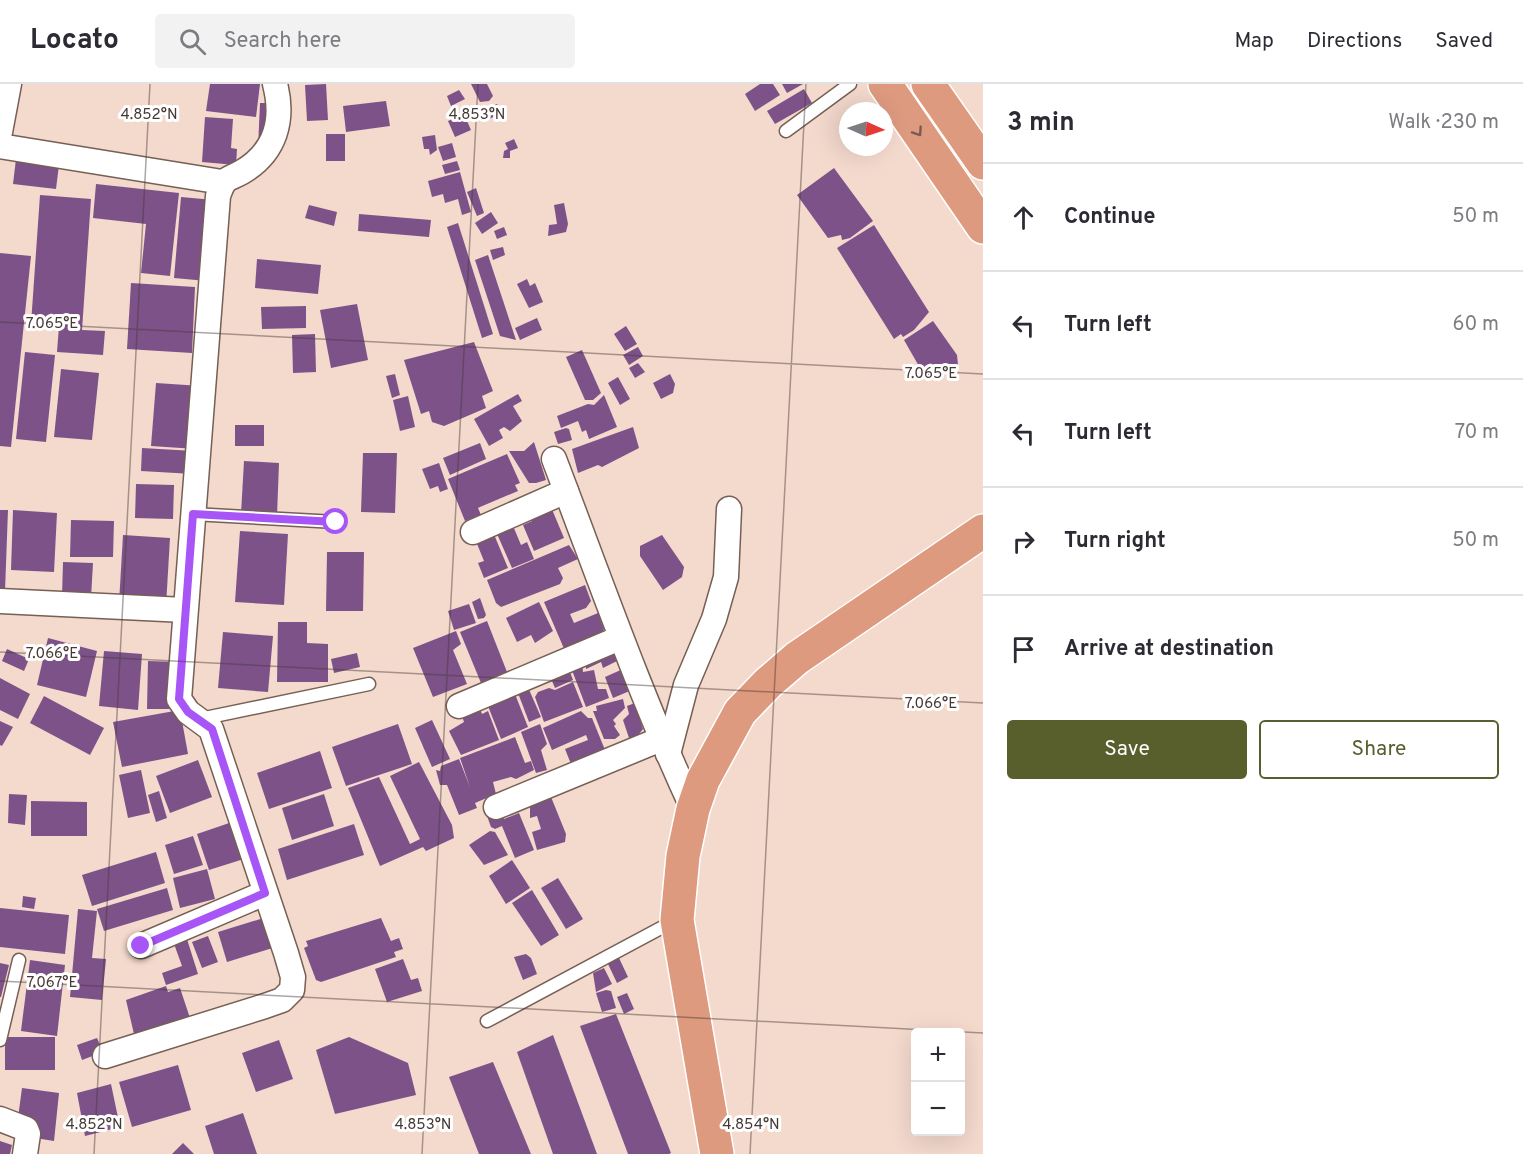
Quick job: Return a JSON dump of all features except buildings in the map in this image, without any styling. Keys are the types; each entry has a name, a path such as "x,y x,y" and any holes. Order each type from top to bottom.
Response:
{"highway":[{"path":"885,84 983,227"},
{"path":"937,90 983,163"},
{"path":"717,1154 677,920 683,856 693,809 703,780 740,712 768,683 797,658 983,531"}],"street":[{"path":"0,132 9,84"},
{"path":"105,1056 265,1006 288,996 292,990 293,977 212,729 188,712 179,699 218,196 222,183 261,156 276,135 279,100 275,84"},
{"path":"0,146 222,183"},
{"path":"554,459 620,638 664,746 693,809"},
{"path":"473,532 566,491"},
{"path":"664,746 686,685 714,619 726,577 729,509"},
{"path":"0,601 185,610"},
{"path":"459,706 620,638"},
{"path":"496,807 664,746"},
{"path":"141,946 265,893"},
{"path":"0,1119 26,1129 28,1134 25,1154"}],"lane":[{"path":"786,131 850,84"},
{"path":"193,514 336,522"},
{"path":"199,719 369,684"},
{"path":"487,1022 677,920"},
{"path":"0,1040 19,960"}],"route":[{"path":"141,946 265,893 212,729 188,712 179,699 193,514 336,522"}]}
